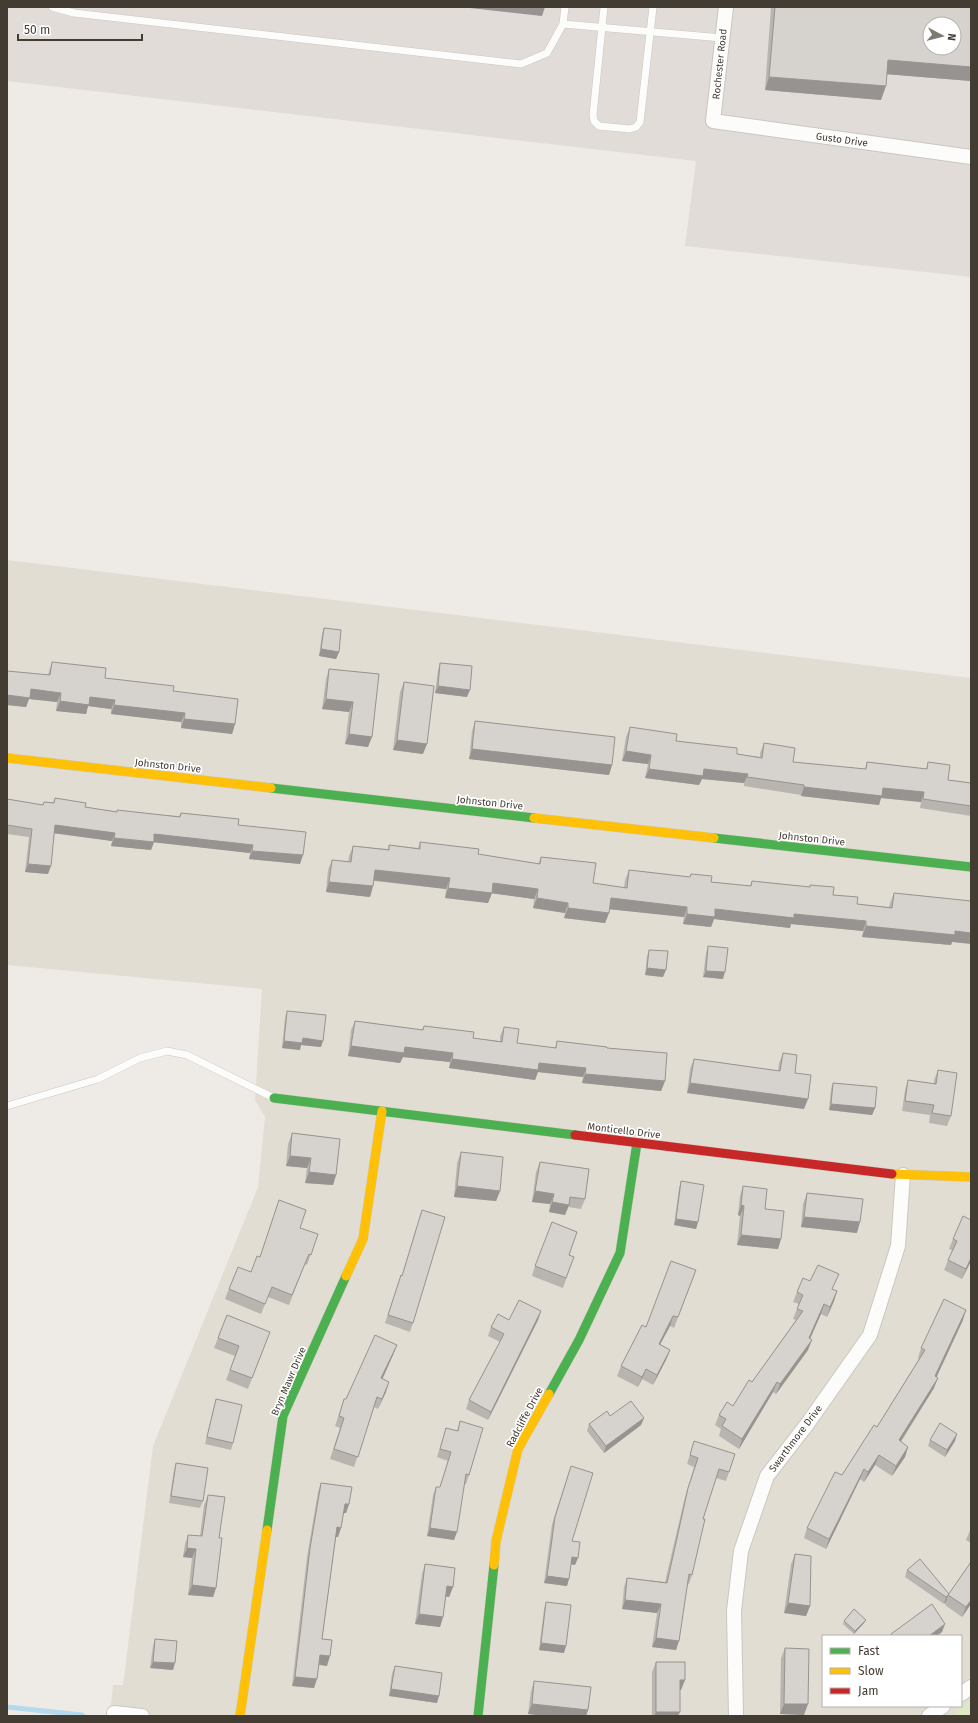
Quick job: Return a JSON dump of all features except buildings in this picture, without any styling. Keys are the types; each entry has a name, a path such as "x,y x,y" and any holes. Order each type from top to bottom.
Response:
{"street":[{"name":"Rochester Road","path":"713,121 726,7"},
{"name":"Gusto Drive","path":"713,121 971,157"},
{"name":"Johnston Drive","path":"7,758 971,867"},
{"name":"Monticello Drive","path":"274,1098 903,1175 971,1177"},
{"name":"Bryn Mawr Drive","path":"240,1716 283,1416 363,1238 382,1111"},
{"name":"Radcliffe Drive","path":"478,1716 496,1541 518,1448 579,1340 620,1253 637,1143"},
{"name":"Swarthmore Drive","path":"736,1716 734,1611 741,1551 767,1476 808,1422 870,1335 898,1246 903,1175"},
{"path":"962,1693 971,1687"},
{"path":"929,1716 942,1707"},
{"path":"114,1713 142,1716"}],"lane":[{"path":"52,7 74,13 521,64 547,53 563,24 565,7"},
{"path":"604,7 593,115 594,121 599,126 630,130 636,127 640,122 653,7"},
{"path":"563,24 722,38"},
{"path":"7,1106 98,1079 140,1058 167,1051 187,1055 274,1098"}],"shaded area":[{"path":"7,7 971,7 971,277 685,246 696,161 7,81"},
{"path":"7,560 971,678 971,1701 954,1716 110,1716 113,1685 123,1685 153,1446 258,1187 265,1117 255,1100 262,989 7,965"}],"green space":[{"path":"971,1700 971,1716 952,1716 953,1714"}],"waterway":[{"path":"7,1707 82,1715"}],"traffic: fast":[{"path":"271,788 534,818"},
{"path":"714,838 971,867"},
{"path":"274,1098 575,1135"},
{"path":"549,1394 579,1340 620,1253 637,1143"},
{"path":"267,1530 283,1416 346,1276"},
{"path":"478,1716 494,1565"}],"traffic: slow":[{"path":"7,758 271,788"},
{"path":"534,818 714,838"},
{"path":"346,1276 363,1239 382,1111"},
{"path":"892,1174 971,1177"},
{"path":"494,1565 496,1541 518,1449 549,1394"},
{"path":"240,1716 267,1530"}],"traffic: jam":[{"path":"575,1135 892,1174"}]}
